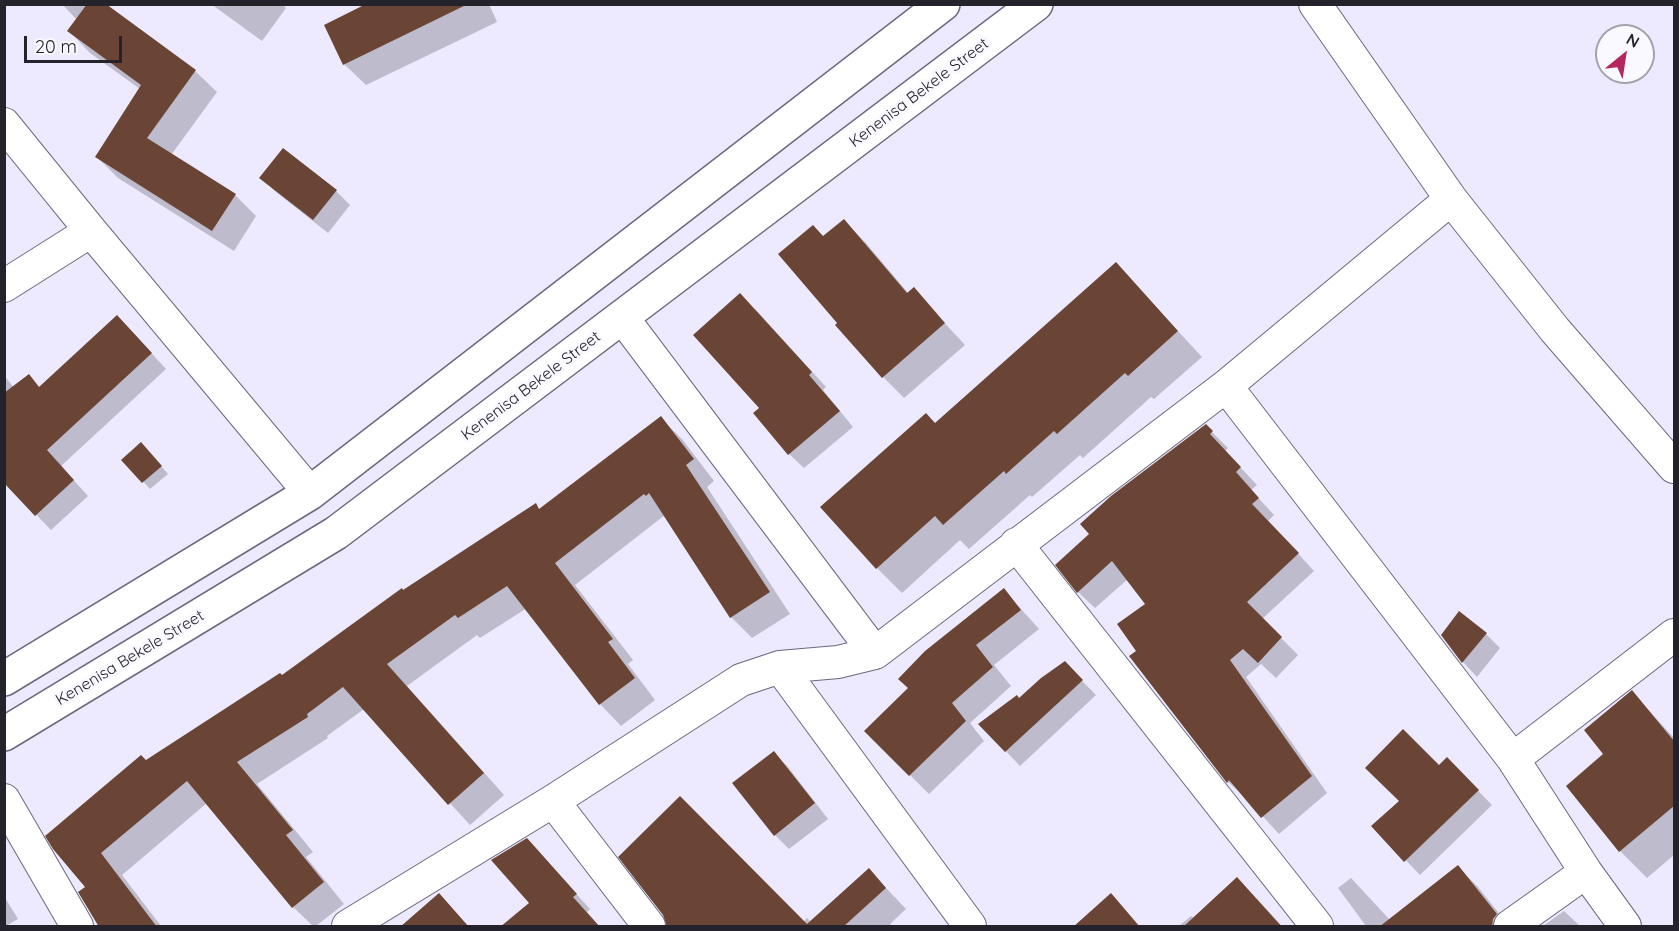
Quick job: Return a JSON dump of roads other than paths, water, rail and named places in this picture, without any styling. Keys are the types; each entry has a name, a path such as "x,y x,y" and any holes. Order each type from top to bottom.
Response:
{"main road":[{"path":"4,679 310,493 943,4"},
{"name":"Kenenisa Bekele Street","path":"4,734 336,533 1036,4"}],"street":[{"path":"1315,4 1451,199 1555,330 1674,467"},
{"path":"4,124 90,231 310,493"},
{"path":"348,927 553,801 741,680 780,667 838,662 875,653 1226,386 1451,199"},
{"path":"4,286 90,231"},
{"path":"622,317 875,653"},
{"path":"1226,386 1513,759 1586,872 1625,927"},
{"path":"1016,544 1317,927"},
{"path":"1513,759 1674,635"},
{"path":"780,667 970,927"},
{"path":"4,800 77,927"},
{"path":"553,801 650,927"},
{"path":"1510,927 1586,872"}]}
